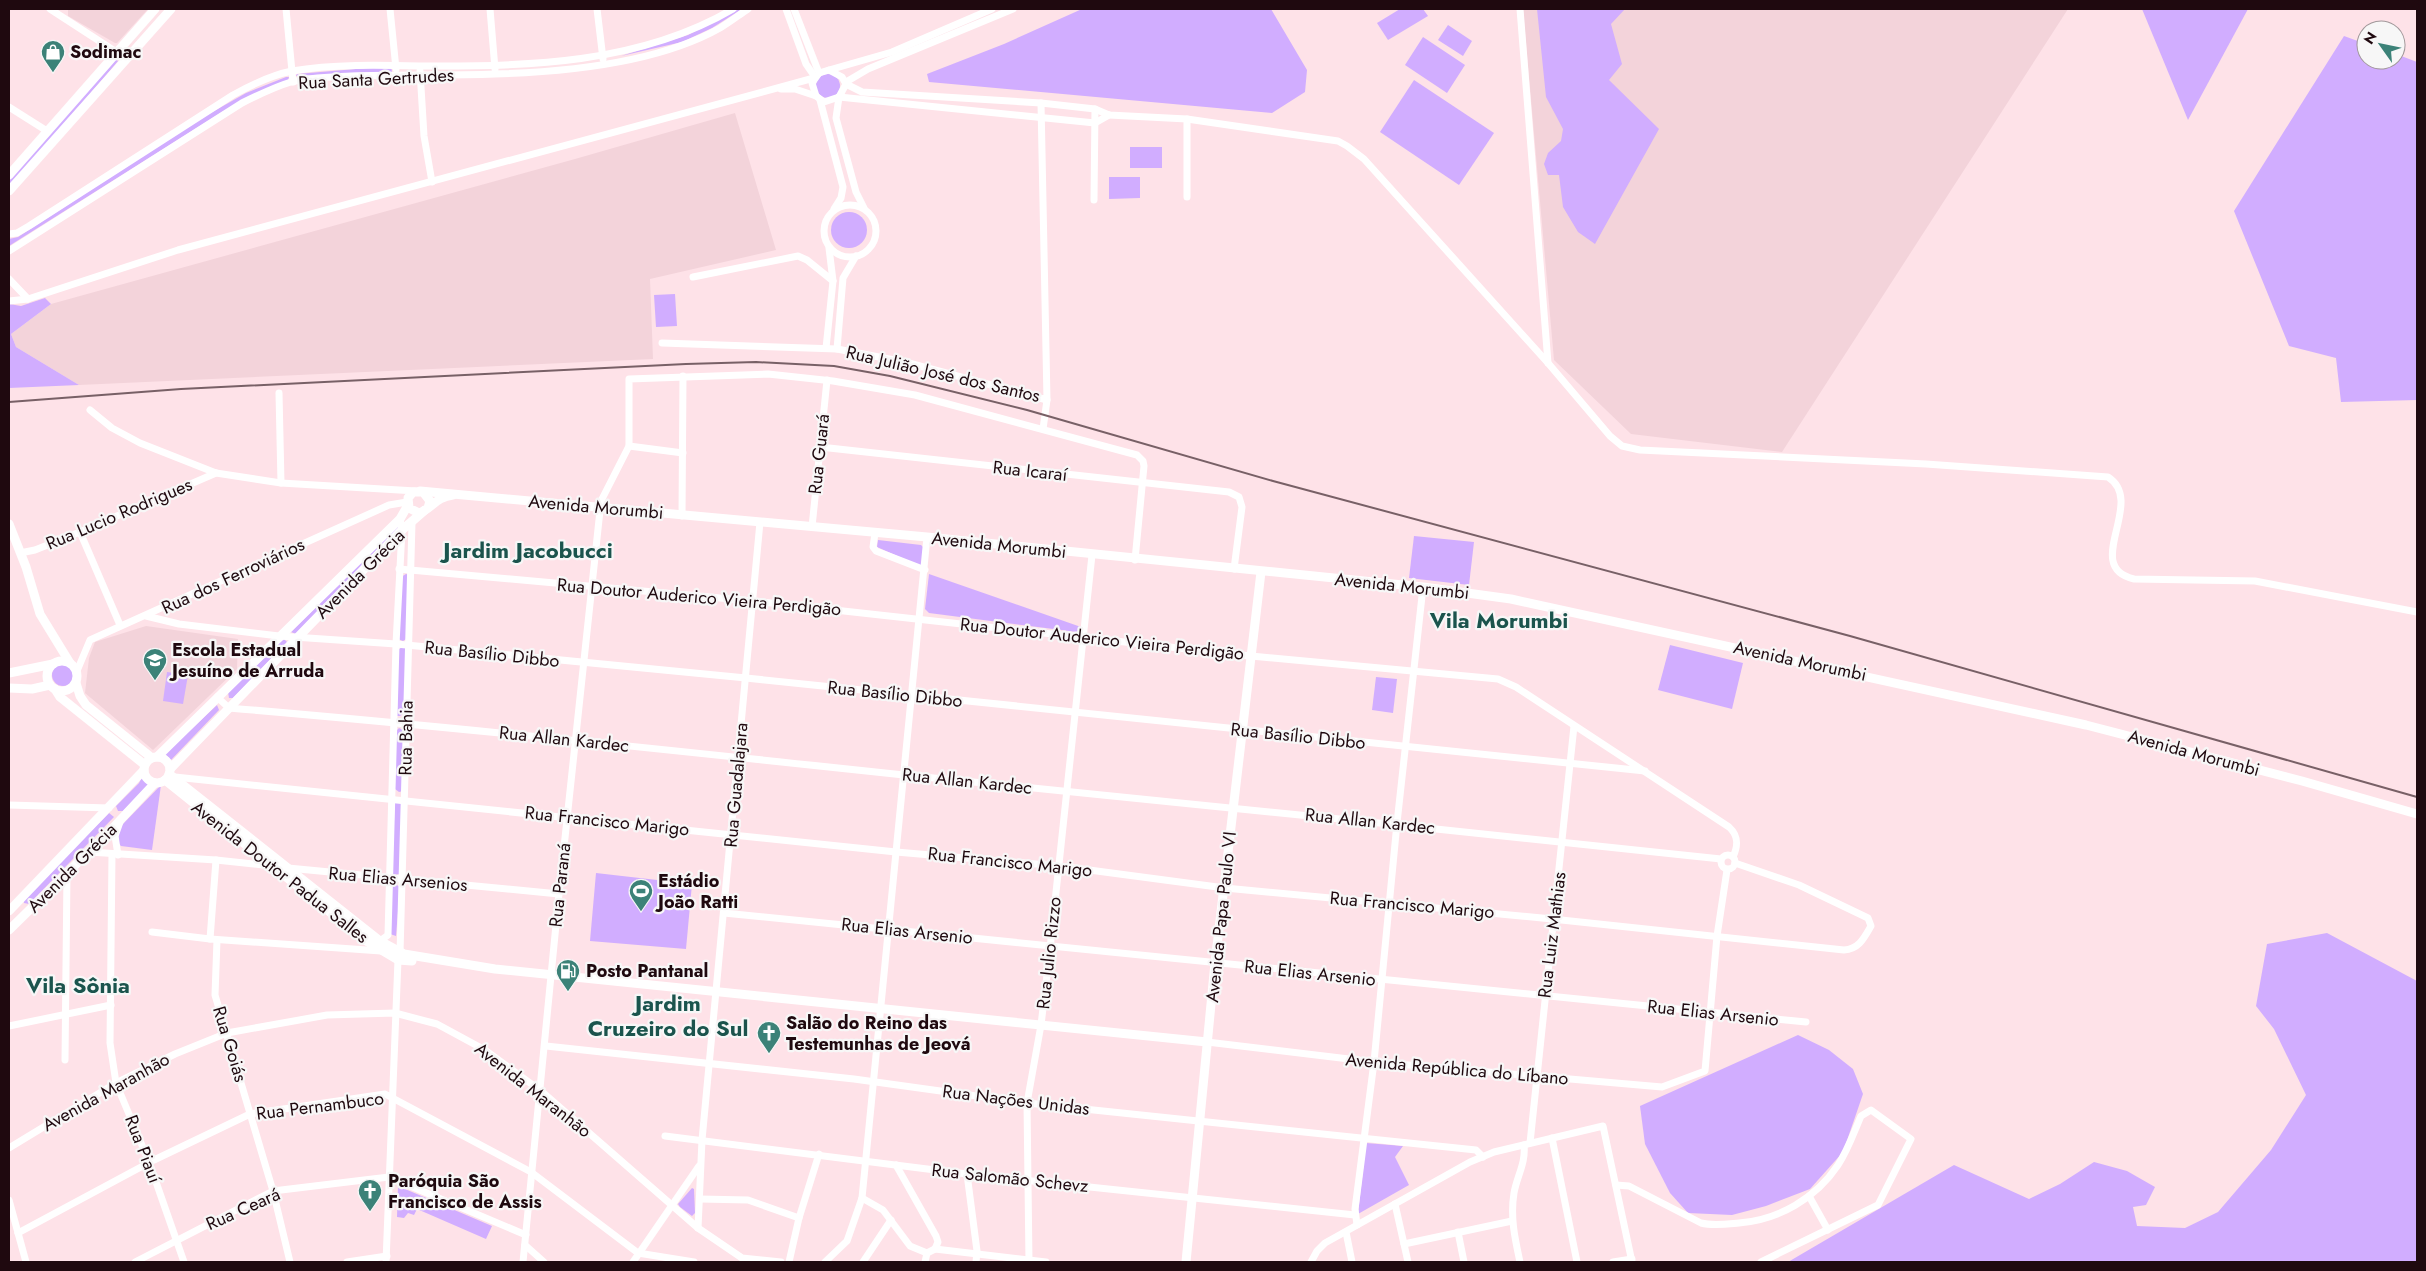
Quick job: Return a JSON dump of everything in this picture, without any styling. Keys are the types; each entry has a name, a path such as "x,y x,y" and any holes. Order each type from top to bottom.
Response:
{"main road":[{"path":"9,175 155,9"},
{"path":"9,191 171,9"},
{"name":"Avenida Morumbi","path":"418,491 432,490 682,516 927,537 1135,560 1423,587 1532,603 2086,725 2302,781 2417,814"},
{"path":"418,491 428,497 427,509 415,512 408,503 410,495 418,491"},
{"name":"Avenida Morumbi","path":"427,509 435,500 456,494"},
{"name":"Avenida Grécia","path":"155,757 400,519 408,503"},
{"name":"Avenida Grécia","path":"170,775 229,708 298,636 402,530 427,509"},
{"path":"9,524 40,614 70,663 77,671 76,683 80,696 86,705 155,757 166,761 170,775 155,783 146,777 145,768 60,697 47,673 53,664"},
{"name":"Avenida Papa Paulo VI","path":"1186,1262 1215,963 1260,572"},
{"path":"9,673 53,664 62,660 70,663"},
{"path":"9,688 32,689 53,687 67,690 76,683"},
{"path":"145,768 155,757"},
{"name":"Avenida Grécia","path":"9,911 145,768"},
{"name":"Avenida Doutor Padua Salles","path":"170,775 269,865 381,952 398,956"},
{"name":"Avenida Doutor Padua Salles","path":"170,775 290,868 398,956"},
{"name":"Avenida Grécia","path":"9,930 121,820 155,783"},
{"path":"109,808 121,820"},
{"path":"98,819 110,831"},
{"path":"18,901 26,906 28,911"},
{"path":"398,956 551,974 1207,1042"}],"street":[{"path":"50,9 61,12 126,59"},
{"path":"286,9 293,82"},
{"path":"390,9 395,64 398,74"},
{"path":"490,9 496,74"},
{"path":"597,9 604,64"},
{"name":"Rua Santa Gertrudes","path":"9,234 17,233 29,226 233,95 261,81 292,71 395,64 420,66 495,65 603,56 684,34 732,9"},
{"name":"Rua Santa Gertrudes","path":"9,251 242,103 268,90 293,82 319,78 398,74 496,74 564,70 604,64 664,50 700,38 721,28 748,9"},
{"path":"786,9 806,64 816,76"},
{"path":"794,9 816,76 812,88 818,98 843,187 838,203 824,228 824,236 829,245 840,255 856,256 865,252 875,238 875,222 864,208 856,192 836,118 836,105 846,83 868,69 1013,9"},
{"path":"9,301 28,300 178,250 773,89 816,76 829,70 892,52 992,9"},
{"path":"1520,9 1548,363"},
{"path":"420,66 424,136 432,182"},
{"path":"829,70 838,74 846,83 862,92 1041,103 1095,110 1109,115 1187,119 1327,138 1347,146 1364,159 1548,363 1610,436 1630,449 1926,464 2108,477 2118,486 2122,502 2112,560 2119,573 2125,577 2134,579 2255,581 2417,612"},
{"path":"773,89 795,89 830,102 839,97 1095,124 1109,115"},
{"name":"Rua Julião José dos Santos","path":"662,343 837,349 904,362 1047,400 1041,103"},
{"path":"9,107 47,131"},
{"path":"1094,200 1095,110"},
{"path":"1187,119 1187,197"},
{"path":"832,212 847,205 864,208"},
{"path":"826,348 833,281 829,245"},
{"path":"693,277 798,256 807,260 833,281"},
{"path":"837,349 843,278 856,256"},
{"path":"9,279 28,300"},
{"path":"683,453 629,446 629,379 768,374 827,380 915,395 1043,429 1141,458 1144,466 1135,560"},
{"path":"682,516 684,376"},
{"name":"Rua Guará","path":"812,527 827,380"},
{"path":"279,394 281,483"},
{"path":"1043,429 1047,400"},
{"name":"Avenida Morumbi","path":"90,410 112,428 140,443 216,473 281,483 418,491"},
{"name":"Rua Paraná","path":"523,1262 531,1172 546,1046 559,894 601,501 629,446"},
{"name":"Rua Icaraí","path":"820,447 1229,492 1240,497 1242,507 1234,569"},
{"name":"Rua Lucio Rodrigues","path":"20,553 35,550 80,532 216,473"},
{"name":"Rua dos Ferroviários","path":"77,671 90,640 389,505 408,503"},
{"name":"Rua Bahia","path":"388,935 396,644 402,530 400,519"},
{"name":"Rua Guadalajara","path":"698,1228 702,1140 740,756 760,522"},
{"name":"Rua Bahia","path":"386,1259 391,1096 403,879 412,523"},
{"path":"80,532 120,625"},
{"path":"874,533 873,547 876,551 925,570"},
{"path":"825,1262 847,1241 862,1198 902,774 912,696 927,537"},
{"name":"Rua Julio Rizzo","path":"1029,1261 1027,1103 1041,1025 1051,946 1092,555"},
{"name":"Rua Doutor Auderico Vieira Perdigão","path":"399,569 753,601 1251,656 1505,681 1645,771 1732,830 1737,842 1734,860"},
{"path":"1357,1226 1355,1215 1363,1138 1374,1062 1397,823 1423,587"},
{"name":"Rua Basílio Dibbo","path":"146,616 180,624 279,636 396,644 583,664 746,678 1074,714 1645,771"},
{"path":"217,697 229,708"},
{"name":"Rua Allan Kardec","path":"229,708 406,723 740,756 1721,858"},
{"name":"Rua Luiz Mathias","path":"1520,1262 1512,1221 1514,1192 1524,1160 1538,1075 1544,996 1563,841 1574,726"},
{"name":"Rua Francisco Marigo","path":"170,775 896,852 1059,866 1225,888 1552,919 1844,950 1850,950 1859,944 1871,926 1868,918 1799,885 1734,860"},
{"path":"9,805 109,808"},
{"name":"Rua Piauí","path":"121,820 115,836 110,1043 116,1083 150,1162 184,1262"},
{"name":"Rua Elias Arsenios","path":"89,852 216,860 559,894"},
{"path":"1725,855 1734,860 1732,868 1727,870 1722,867 1721,858 1725,855"},
{"name":"Rua Goiás","path":"216,860 213,940 215,994 273,1191 290,1262"},
{"path":"1710,1013 1717,936 1727,870"},
{"path":"65,1060 67,1014 67,873"},
{"name":"Rua Elias Arsenio","path":"724,913 1806,1022"},
{"path":"152,932 213,940 381,952"},
{"path":"380,941 388,935 394,939 400,936"},
{"path":"9,1026 111,1005"},
{"name":"Avenida Maranhão","path":"9,1148 116,1083 175,1054 227,1033 327,1015 395,1013 437,1024 466,1038 541,1092 698,1228 737,1255 757,1262 780,1262"},
{"name":"Avenida República do Líbano","path":"1207,1042 1374,1062 1538,1075 1655,1088 1704,1071 1710,1013"},
{"name":"Rua Nações Unidas","path":"546,1046 873,1082 1027,1103 1476,1150 1483,1156"},
{"name":"Rua Pernambuco","path":"18,1233 150,1162 250,1114 385,1094 531,1172 638,1252 694,1262"},
{"path":"1616,1185 1630,1186 1693,1219 1709,1225 1747,1222 1769,1217 1790,1209 1825,1182 1838,1165 1861,1116 1866,1112 1871,1110 1911,1139 1881,1202 1761,1262"},
{"path":"1311,1262 1321,1247 1483,1156 1603,1126 1632,1260 1613,1262"},
{"name":"Rua Salomão Schevz","path":"665,1136 1027,1181 1355,1215"},
{"path":"1552,1138 1577,1262"},
{"path":"788,1262 799,1218 819,1154"},
{"path":"633,1262 638,1252 700,1164"},
{"path":"862,1198 879,1206 910,1246 927,1253 935,1249 938,1242 936,1236 896,1165"},
{"path":"967,1174 976,1259"},
{"name":"Rua Ceará","path":"135,1262 273,1191 389,1177 526,1235"},
{"path":"1809,1196 1828,1230"},
{"path":"700,1199 748,1200 799,1218"},
{"path":"9,1200 26,1262"},
{"path":"1396,1204 1408,1262"},
{"path":"863,1262 891,1220"},
{"path":"1404,1244 1512,1221"},
{"path":"1346,1232 1352,1262"},
{"path":"1458,1232 1464,1262"},
{"path":"525,1245 544,1262"},
{"path":"935,1249 976,1259 1046,1262"},
{"path":"925,1262 927,1253"},
{"path":"347,1262 386,1259"}],"shaded area":[{"path":"68,9 148,9 115,43 68,16"},
{"path":"742,9 712,28 682,42 621,56 688,35"},
{"path":"1082,9 1271,9 1307,70 1305,92 1272,113 929,82 927,74 1004,44"},
{"path":"1400,9 1423,9 1428,16 1388,40 1377,23"},
{"path":"1523,9 2068,9 1782,452 1631,434 1554,360"},
{"path":"1537,9 1625,9 1611,24 1622,64 1609,80 1659,129 1595,244 1578,232 1563,207 1559,175 1548,175 1544,164 1548,153 1561,141 1563,129 1546,97"},
{"path":"2142,9 2248,9 2188,120"},
{"path":"1448,25 1472,41 1463,56 1438,40"},
{"path":"2344,36 2356,40 2356,70 2406,70 2406,58 2417,62 2417,400 2341,402 2336,358 2289,346 2234,211"},
{"path":"1423,37 1465,65 1447,93 1405,65"},
{"path":"115,59 118,61 9,188 9,181"},
{"path":"391,66 392,72 296,76 297,74"},
{"path":"828,74 833,75 839,81 839,91 833,97 828,98 823,97 817,91 816,86 817,81 823,75"},
{"path":"289,77 288,80 222,112 9,246 9,239 18,237 200,119 246,93"},
{"path":"1414,80 1494,133 1459,185 1380,132"},
{"path":"735,113 776,250 650,279 653,359 79,385 16,347 11,334 51,304"},
{"path":"1130,147 1162,147 1162,168 1130,168"},
{"path":"1109,177 1140,177 1140,198 1109,199"},
{"path":"849,212 856,213 862,217 866,223 866,237 862,243 856,247 849,248 842,247 836,243 832,237 831,230 832,223 836,217 842,213"},
{"path":"675,294 677,326 656,327 654,295"},
{"path":"45,298 51,304 11,334 16,347 79,385 9,388 9,304 21,306"},
{"path":"397,526 400,526 296,634 291,632"},
{"path":"1414,536 1474,542 1469,585 1409,578"},
{"path":"878,540 921,545 924,548 922,567 877,547"},
{"path":"406,574 409,575 408,638 403,641 398,639 401,577"},
{"path":"929,574 1081,627 1077,632 929,613 925,609"},
{"name":"Escola Estadual Jesuíno de Arruda","path":"146,626 238,639 237,669 153,750 85,693 89,658 95,642"},
{"path":"284,639 287,642 233,698 229,698 228,692"},
{"path":"1670,645 1743,663 1732,709 1658,690"},
{"path":"402,647 406,648 405,712 397,716 398,650"},
{"path":"63,664 71,667 74,675 71,683 63,686 55,683 52,675 55,667"},
{"path":"167,672 188,675 183,704 163,701"},
{"path":"1376,677 1397,679 1393,713 1372,710"},
{"path":"217,705 219,710 171,760 165,754"},
{"path":"399,728 403,730 403,791 399,792 395,789 396,731"},
{"path":"142,777 149,784 123,811 118,811 116,806 139,783"},
{"path":"161,785 152,850 121,846 118,843 119,828"},
{"path":"395,803 402,804 400,874 391,875"},
{"path":"109,813 114,817 29,904 24,903 23,900"},
{"name":"Estádio João Ratti","path":"596,873 692,884 686,949 590,941"},
{"path":"395,884 400,887 396,936 390,934 391,886"},
{"path":"2327,933 2417,981 2417,1262 1788,1262 1954,1165 2029,1199 2060,1184 2094,1162 2127,1171 2155,1187 2146,1205 2133,1207 2137,1226 2185,1228 2218,1212 2271,1150 2306,1095 2274,1029 2256,1006 2267,944"},
{"path":"1798,1035 1829,1050 1853,1069 1863,1094 1843,1152 1810,1189 1766,1206 1732,1215 1688,1213 1670,1193 1645,1144 1640,1106"},
{"path":"1366,1143 1403,1146 1395,1157 1409,1185 1358,1214"},
{"path":"398,1186 492,1226 486,1239 417,1209 414,1215 408,1213 404,1218 397,1217"},
{"path":"692,1188 694,1189 695,1213 692,1216 678,1204"}],"railway":[{"path":"9,402 181,389 686,364 756,362 834,366 890,376 1027,410 1273,481 1850,636 2417,797"}],"place":[{"name":"Sodimac","path":"53,73"},
{"name":"Escola Estadual Jesuíno de Arruda","path":"155,681"},
{"name":"Estádio João Ratti","path":"641,912"},
{"name":"Posto Pantanal","path":"568,992"},
{"name":"Salão do Reino das Testemunhas de Jeová","path":"769,1054"},
{"name":"Paróquia São Francisco de Assis","path":"370,1212"}],"district":[{"name":"Jardim Jacobucci","path":"528,550"},
{"name":"Vila Morumbi","path":"1499,620"},
{"name":"Vila Sônia","path":"78,985"},
{"name":"Jardim Cruzeiro do Sul","path":"668,1016"}]}
